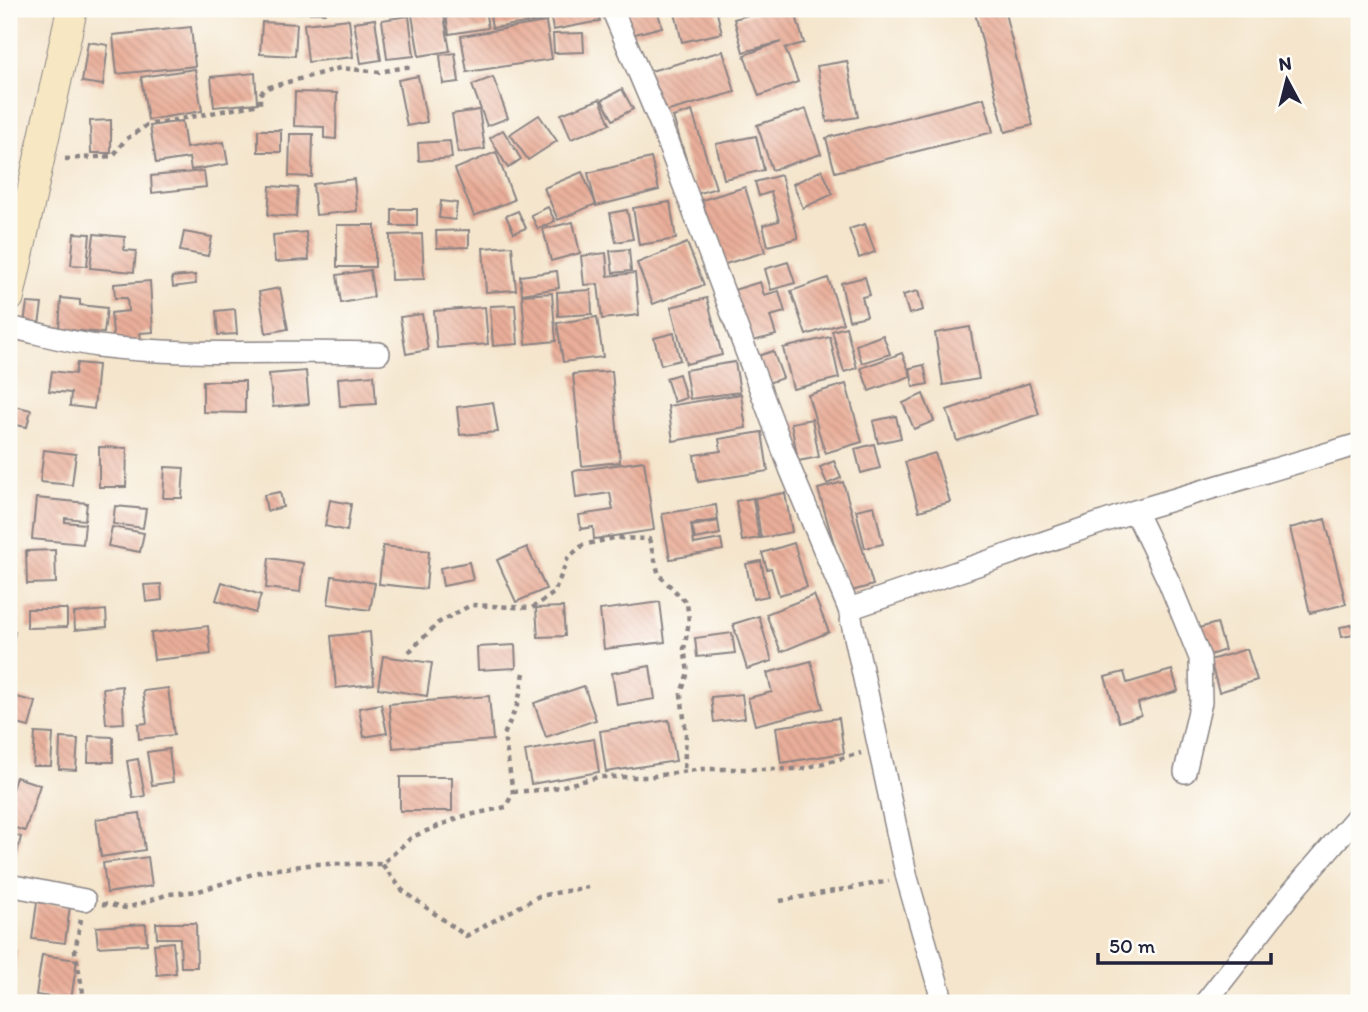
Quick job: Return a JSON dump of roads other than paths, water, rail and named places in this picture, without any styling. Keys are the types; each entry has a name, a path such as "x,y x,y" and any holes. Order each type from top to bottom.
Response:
{"street":[{"path":"9,297 72,9"},
{"path":"612,9 661,125 790,471 849,609 907,878 943,1003"},
{"path":"9,327 98,346 197,352 308,350 379,353"},
{"path":"849,609 1135,511 1359,444"},
{"path":"1135,511 1169,582 1200,658 1201,702 1185,772"},
{"path":"1205,1003 1287,898 1359,814"},
{"path":"9,885 85,900"}]}
